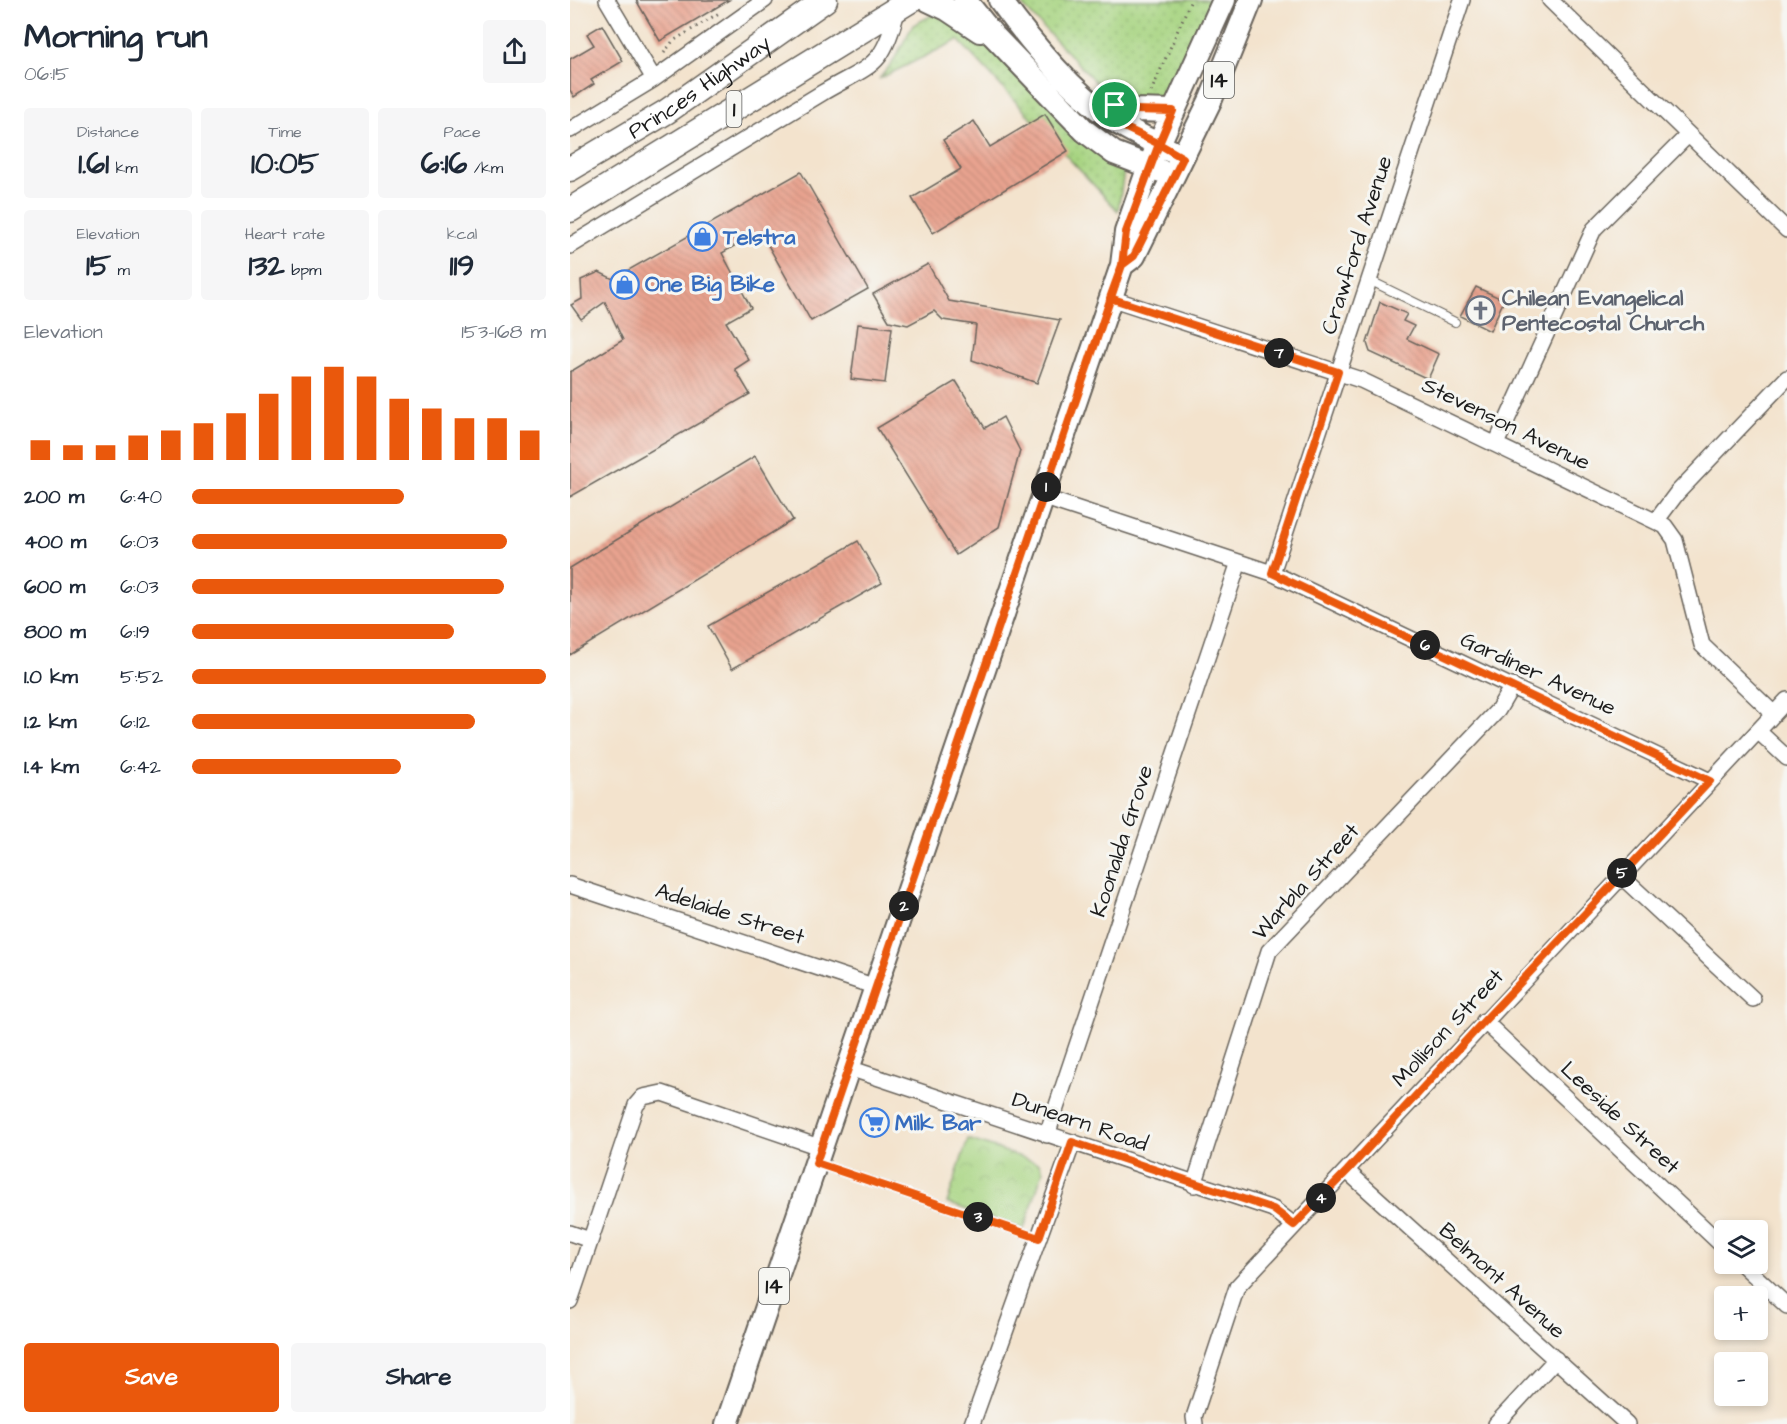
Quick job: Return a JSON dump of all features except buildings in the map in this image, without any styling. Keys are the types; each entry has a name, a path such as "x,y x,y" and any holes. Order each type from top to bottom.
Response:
{"highway":[{"name":"Princes Highway","path":"570,169 666,112 825,0"},
{"name":"Princes Highway","path":"570,210 905,4"}],"main road":[{"path":"928,0 947,9 974,28 993,35"},
{"path":"965,0 993,35 1085,131 1114,153 1149,166 1178,168"},
{"name":"14","path":"727,1424 1122,265 1126,232 1149,166 1224,0"},
{"name":"14","path":"1122,265 1134,256 1178,168 1251,0"},
{"path":"1002,1 1054,65 1102,111 1124,127 1159,144 1178,168"},
{"path":"1102,111 1115,105 1134,110 1173,111"}],"street":[{"path":"606,0 654,79"},
{"name":"Princes Highway","path":"570,130 654,79 765,0"},
{"name":"Crawford Avenue","path":"1272,573 1462,0"},
{"path":"1550,0 1787,230"},
{"name":"Princes Highway","path":"570,246 822,93 864,71 878,60 905,4"},
{"path":"1496,444 1594,229 1688,135"},
{"name":"Stevenson Avenue","path":"1110,298 1361,380 1656,521 1669,530 1675,540 1702,645 1774,714"},
{"path":"1656,521 1677,493 1787,378"},
{"name":"Gardiner Avenue","path":"1042,497 1272,573 1710,781"},
{"name":"Koonalda Grove","path":"1047,1135 1239,562"},
{"name":"Warbla Street","path":"1194,1185 1269,951 1498,710 1512,686"},
{"name":"Mollison Street","path":"1195,1421 1237,1287 1620,875 1787,700"},
{"path":"1758,731 1787,758"},
{"path":"1620,875 1753,999"},
{"name":"Adelaide Street","path":"570,885 876,987"},
{"name":"Leeside Street","path":"1484,1021 1714,1238"},
{"name":"Dunearn Road","path":"849,1068 1194,1185 1273,1209 1294,1225"},
{"path":"570,1302 636,1105 649,1094 662,1093 819,1156"},
{"path":"972,1424 1072,1142"},
{"name":"Belmont Avenue","path":"1347,1171 1627,1424"},
{"path":"570,1233 590,1240"},
{"path":"1754,1274 1787,1306"},
{"path":"1496,1424 1556,1359"}],"lane":[{"path":"1369,280 1455,322"},
{"path":"819,1156 1039,1238"}],"green space":[{"path":"1020,0 1212,0 1175,86 1158,101 1114,97 1101,88 1023,6"},
{"path":"934,14 948,15 988,47 1124,171 1118,211 958,40 879,79 892,63 913,25"},
{"path":"968,1139 1039,1163 1043,1171 1024,1229 947,1203"}],"place":[{"name":"Telstra","path":"702,237"},
{"name":"One Big Bike","path":"624,284"},
{"name":"Chilean Evangelical Pentecostal Church","path":"1481,311"},
{"name":"Milk Bar","path":"874,1123"}],"route":[{"path":"1115,105 1102,111 1124,127 1159,144 1126,232 1122,265 1110,298 1042,497 816,1163 1039,1238 1072,1142 1194,1185 1273,1209 1294,1225 1710,781 1272,573 1338,372 1110,298 1122,265 1134,256 1183,158 1159,144 1173,111 1134,110 1115,105"}]}
